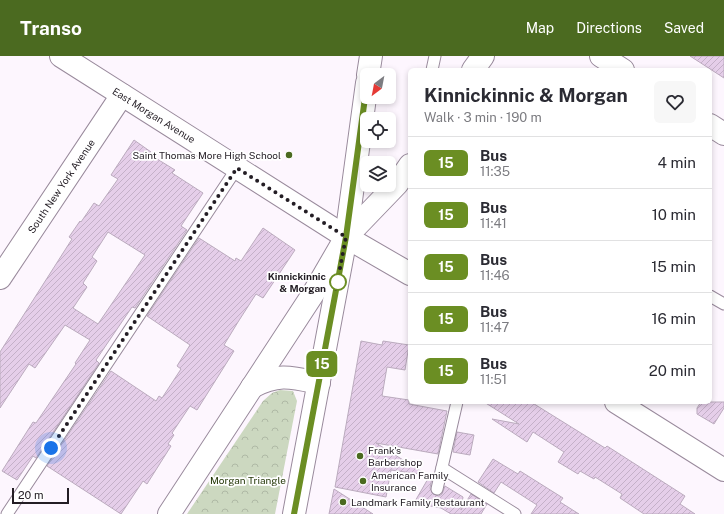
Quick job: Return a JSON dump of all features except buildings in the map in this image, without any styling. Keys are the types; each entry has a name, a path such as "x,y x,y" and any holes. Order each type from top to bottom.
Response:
{"street":[{"name":"East Morgan Avenue","path":"61,56 346,237 408,273"},
{"path":"369,68 371,56"},
{"path":"474,68 482,56"},
{"path":"601,56 620,68"},
{"name":"South New York Avenue","path":"0,278 122,95"},
{"path":"294,514 346,237 364,104"},
{"path":"712,126 724,134"},
{"path":"169,514 313,294 346,237 397,184 408,168"},
{"path":"252,387 267,379 278,377 319,383"},
{"path":"619,404 724,470"}],"lane":[{"path":"432,68 435,56"},
{"path":"7,514 237,168"},
{"path":"712,297 724,304"},
{"path":"437,489 456,404"},
{"path":"442,468 515,514"}],"green space":[{"name":"Morgan Triangle","path":"280,390 293,391 297,401 275,514 187,514 263,401 272,393"}],"bus line":[{"name":"15","path":"294,514 346,237 364,104"}],"place":[{"name":"Saint Thomas More High School","path":"289,155"},
{"name":"Kinnickinnic & Morgan","path":"338,282"},
{"name":"Frank's Barbershop","path":"360,456"},
{"name":"American Family Insurance","path":"363,481"},
{"name":"Landmark Family Restaurant","path":"343,502"}],"route":[{"path":"51,448 237,168 346,237 336,289 338,282"}]}
